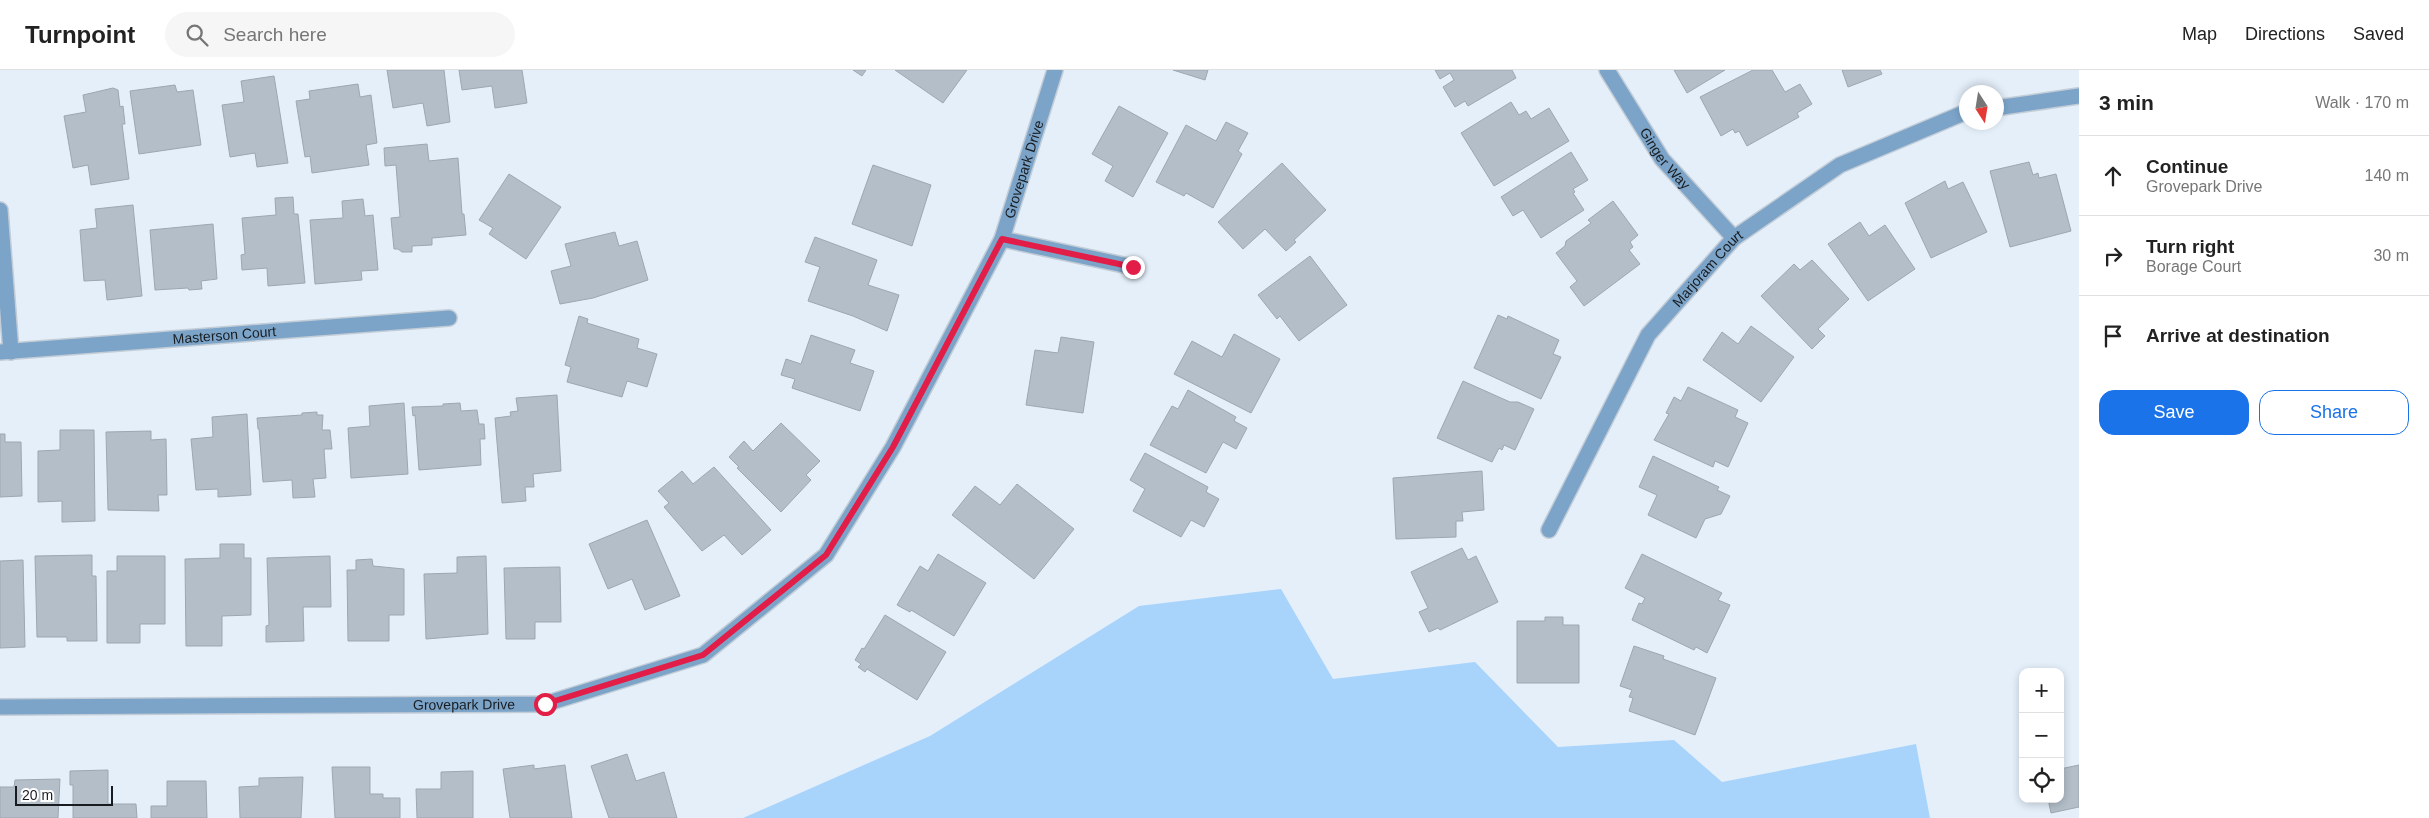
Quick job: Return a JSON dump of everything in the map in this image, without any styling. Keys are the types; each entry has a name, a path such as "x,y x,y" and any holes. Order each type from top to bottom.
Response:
{"street":[{"name":"Grovepark Drive","path":"0,707 545,704 703,655 826,555 893,447 1002,239 1055,70"},
{"name":"Ginger Way","path":"1607,70 1662,159 1734,238"},
{"path":"2004,107 2079,96"},
{"name":"Marjoram Court","path":"1549,530 1648,335 1734,238 1840,165 1959,115"},
{"path":"0,210 5,352"},
{"path":"1002,239 1133,267"},
{"name":"Masterson Court","path":"5,352 449,318"}],"shaded area":[{"path":"1281,589 1333,679 1475,662 1558,747 1674,740 1722,782 1916,744 1930,818 743,818 930,736 1139,606"}],"building":[{"path":"387,70 444,70 450,122 427,126 423,103 393,108"},
{"path":"459,70 522,70 527,103 495,108 492,86 462,90"},
{"path":"853,70 866,70 862,76"},
{"path":"895,70 967,70 943,103"},
{"path":"1173,70 1208,70 1205,80"},
{"path":"1435,70 1512,70 1516,78 1468,106 1465,101 1455,107 1443,87 1454,80 1450,73 1440,79"},
{"path":"1674,70 1725,70 1687,93"},
{"path":"1753,70 1772,70 1785,92 1800,84 1812,104 1797,113 1799,117 1747,146 1739,131 1735,133 1733,129 1721,136 1700,97"},
{"path":"1842,70 1880,70 1882,74 1848,87"},
{"path":"274,76 288,163 257,167 255,153 230,157 222,105 244,102 241,81"},
{"path":"358,84 360,97 371,95 377,143 366,145 369,165 312,173 310,156 305,157 296,101 310,99 309,91"},
{"path":"175,85 177,92 193,90 201,145 139,154 130,91"},
{"path":"113,88 118,90 120,107 123,106 125,124 122,124 129,179 91,185 88,165 73,168 64,116 86,112 83,95"},
{"path":"1511,102 1519,115 1526,111 1531,119 1549,108 1569,141 1494,186 1461,133"},
{"path":"1119,106 1168,133 1133,197 1105,181 1113,166 1092,154"},
{"path":"1226,122 1248,133 1238,151 1242,154 1213,208 1186,193 1184,196 1156,182 1186,125 1216,141"},
{"path":"427,144 429,161 458,158 462,214 464,214 466,235 432,238 432,245 412,246 412,252 402,252 394,249 391,218 400,217 396,165 385,166 384,148"},
{"path":"1571,152 1588,180 1573,189 1575,192 1573,193 1584,210 1541,238 1523,210 1513,216 1501,197"},
{"path":"2029,162 2033,175 2038,173 2039,178 2056,174 2071,231 2010,247 1990,171"},
{"path":"1282,163 1326,210 1294,240 1296,242 1286,251 1265,229 1243,249 1218,222"},
{"path":"873,165 931,185 912,246 852,224"},
{"path":"509,174 561,207 526,259 489,234 493,228 479,220"},
{"path":"1945,181 1948,189 1963,182 1987,232 1931,258 1905,203"},
{"path":"293,197 294,214 298,214 305,283 268,286 267,268 242,270 241,255 245,254 242,218 276,215 275,198"},
{"path":"363,199 365,216 373,215 378,270 361,271 362,280 315,284 310,220 343,218 342,201"},
{"path":"1613,201 1638,235 1630,242 1633,247 1629,250 1640,264 1584,306 1570,287 1577,281 1556,253 1565,246 1566,241 1591,223 1588,220"},
{"path":"133,205 142,296 107,300 105,280 84,281 80,230 97,228 95,209"},
{"path":"1860,222 1869,236 1885,225 1915,269 1868,301 1828,244"},
{"path":"213,224 217,279 201,281 202,289 155,290 150,230"},
{"path":"615,232 619,246 637,241 648,280 593,298 560,304 551,271 571,266 565,244"},
{"path":"815,237 877,260 868,285 899,295 887,331 853,316 808,301 820,267 805,262"},
{"path":"1310,256 1347,305 1299,341 1280,316 1277,319 1258,295"},
{"path":"1812,260 1849,299 1818,329 1825,336 1812,349 1761,296 1794,264 1800,270"},
{"path":"1498,315 1507,319 1508,316 1559,340 1553,354 1561,357 1541,399 1474,368"},
{"path":"579,316 588,319 587,323 639,339 637,348 657,354 647,387 627,381 622,397 567,382 571,367 565,365"},
{"path":"1751,326 1794,357 1761,402 1703,360 1722,332 1738,344"},
{"path":"1234,334 1280,359 1251,413 1174,374 1192,341 1222,357"},
{"path":"811,335 855,350 850,363 874,371 860,411 792,388 795,379 781,375 786,359 801,364"},
{"path":"1061,337 1094,342 1083,413 1026,405 1035,350 1058,353"},
{"path":"1463,381 1510,402 1518,402 1534,409 1515,450 1504,445 1502,450 1499,448 1492,462 1437,438"},
{"path":"1688,387 1738,410 1735,417 1748,423 1728,467 1715,461 1713,467 1654,440 1669,414 1666,413 1674,397 1681,401"},
{"path":"1188,390 1236,417 1234,421 1247,428 1236,449 1223,442 1206,473 1150,445 1172,406 1178,409"},
{"path":"557,395 561,471 533,474 534,487 525,487 526,501 502,503 495,418 511,416 510,412 518,411 516,398"},
{"path":"404,403 408,474 351,478 348,428 370,426 369,406"},
{"path":"460,403 461,411 477,410 479,424 484,424 485,439 480,439 481,465 419,470 415,415 413,416 412,407 443,406 443,404"},
{"path":"317,412 317,415 323,415 322,430 330,430 332,449 324,449 326,478 313,479 315,497 293,498 292,480 263,482 257,418"},
{"path":"247,414 251,495 218,497 218,489 196,490 191,439 213,437 212,417"},
{"path":"781,423 820,461 806,475 811,480 781,512 737,468 739,467 729,457 744,441 753,451"},
{"path":"60,430 94,430 95,521 62,522 62,501 38,502 38,451 60,450"},
{"path":"151,431 151,440 166,439 167,495 158,495 159,511 108,510 106,432"},
{"path":"0,434 5,434 5,442 21,442 22,496 0,497"},
{"path":"1145,453 1208,487 1206,492 1219,499 1204,527 1191,520 1181,537 1133,511 1145,489 1130,480"},
{"path":"1653,456 1719,487 1717,490 1730,496 1721,514 1705,519 1696,538 1648,515 1657,495 1639,487"},
{"path":"714,467 771,530 742,555 724,535 702,551 664,507 669,503 658,491 682,471 693,484"},
{"path":"1482,471 1484,510 1462,512 1463,521 1456,521 1456,537 1396,539 1393,478"},
{"path":"1017,484 1074,529 1034,579 952,515 975,486 1000,505"},
{"path":"647,520 680,596 645,610 632,579 608,589 589,544"},
{"path":"220,544 244,544 244,558 251,558 251,615 222,616 222,646 186,646 185,559 220,558"},
{"path":"1462,548 1468,560 1476,556 1498,602 1440,630 1438,628 1429,632 1419,612 1428,608 1411,572"},
{"path":"938,554 986,583 954,636 911,610 910,612 897,605 920,566 928,571"},
{"path":"1642,554 1722,593 1718,600 1730,605 1707,653 1696,647 1694,650 1632,620 1639,603 1642,604 1645,598 1625,588"},
{"path":"92,555 92,576 96,576 97,641 67,641 67,637 37,637 35,556"},
{"path":"117,556 165,556 165,624 140,624 140,643 107,643 107,571 117,571"},
{"path":"330,556 331,607 303,607 304,641 266,642 266,626 269,625 267,558"},
{"path":"486,556 488,634 426,639 424,574 457,573 457,557"},
{"path":"372,559 373,566 404,569 404,615 389,615 389,641 348,641 347,570 356,570 356,560"},
{"path":"23,560 25,647 0,648 0,561"},
{"path":"560,567 561,622 535,622 535,639 506,639 504,568"},
{"path":"885,615 946,652 917,700 867,669 865,672 858,667 861,664 855,660"},
{"path":"1545,617 1563,617 1563,625 1579,625 1579,683 1517,683 1517,621 1545,621"},
{"path":"1634,646 1664,656 1663,659 1716,678 1695,735 1629,711 1633,698 1629,697 1632,690 1620,686"},
{"path":"627,754 636,781 664,772 677,818 609,818 591,766"},
{"path":"534,765 534,769 565,765 572,818 510,818 503,769"},
{"path":"2079,765 2079,807 2051,813 2049,803 2064,803 2064,768"},
{"path":"332,767 370,767 370,794 383,794 383,798 400,798 400,818 335,818"},
{"path":"108,770 108,804 136,804 137,818 73,818 73,785 70,785 70,771"},
{"path":"473,771 473,818 417,818 416,789 441,789 441,772"},
{"path":"303,777 301,818 240,818 239,787 259,786 259,778"},
{"path":"60,779 58,818 0,818 0,787 14,787 15,780"},
{"path":"167,781 206,781 207,818 151,818 151,806 167,806"}],"route":[{"path":"545,704 703,655 826,555 893,447 1002,239 1133,267"}]}
